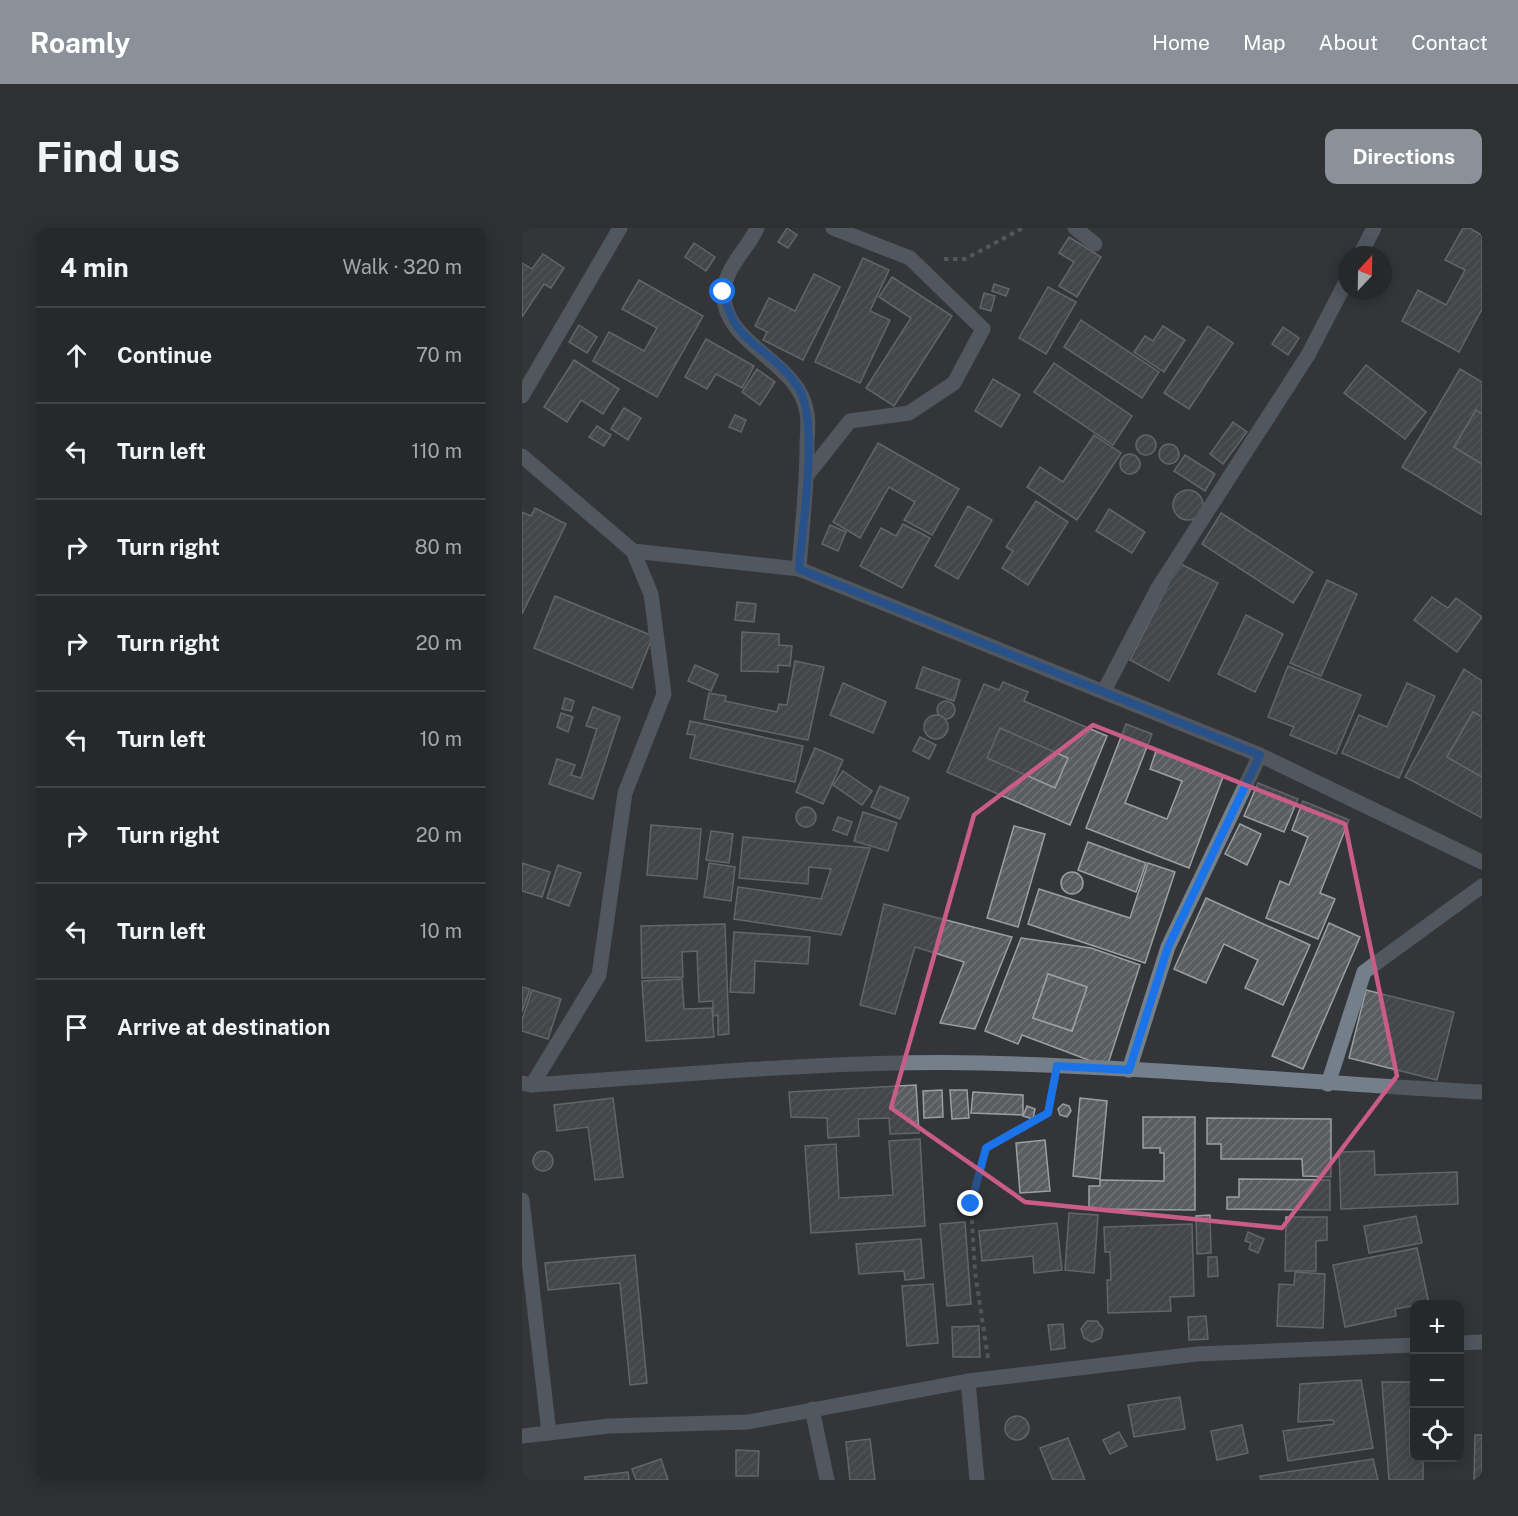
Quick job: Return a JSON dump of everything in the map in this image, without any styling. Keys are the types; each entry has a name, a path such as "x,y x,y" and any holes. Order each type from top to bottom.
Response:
{"street":[{"path":"522,396 620,228"},
{"path":"757,228 732,268 723,292 728,312 737,330 789,375 800,390 807,413 807,475 799,569"},
{"path":"807,475 850,421 909,413 954,383 983,329 910,258 833,228"},
{"path":"1075,228 1095,244"},
{"path":"1365,246 1374,228"},
{"path":"1104,691 1158,588 1197,532 1227,477 1308,355 1338,297"},
{"path":"522,456 633,551 651,594 664,694 625,793 599,975 527,1084"},
{"path":"633,551 799,569 1260,755 1482,862"},
{"path":"1129,1070 1168,947 1260,755"},
{"path":"1328,1084 1364,972 1482,886"},
{"path":"527,1084 810,1066 980,1063 1201,1072 1328,1084 1482,1092"},
{"path":"522,1200 549,1433"},
{"path":"1464,1343 1482,1342"},
{"path":"522,1436 609,1426 748,1422 968,1381 1197,1354 1410,1345"},
{"path":"968,1381 977,1480"},
{"path":"812,1409 827,1480"}],"path":[{"path":"910,258 965,259 1023,228"},
{"path":"991,1378 975,1272 971,1204 986,1148 1048,1113 1057,1066"}],"highlighted area":[{"path":"1093,725 1345,824 1397,1076 1282,1228 1025,1202 891,1108 974,815"}],"building":[{"path":"787,228 797,235 788,248 778,242"},
{"path":"1463,228 1469,228 1482,235 1482,309 1459,352 1402,321 1418,290 1446,305 1465,270 1445,260"},
{"path":"1069,237 1101,257 1077,297 1059,286 1074,262 1059,253"},
{"path":"694,243 715,257 706,271 685,257"},
{"path":"543,254 564,268 551,288 544,284 522,317 522,263 532,269"},
{"path":"863,258 889,270 870,311 890,320 860,383 815,362"},
{"path":"814,274 840,287 803,360 763,340 767,332 755,326 769,298 795,311"},
{"path":"892,277 952,316 894,406 866,388 911,318 879,297"},
{"path":"639,280 703,316 657,397 593,361 609,332 644,351 657,328 622,309"},
{"path":"994,284 1009,289 1006,296 992,291"},
{"path":"1048,287 1076,302 1046,354 1019,338"},
{"path":"984,293 995,296 991,311 980,308"},
{"path":"1081,320 1159,372 1142,398 1064,347"},
{"path":"579,325 597,337 587,353 569,342"},
{"path":"1163,326 1185,340 1164,372 1134,352 1145,336 1153,341"},
{"path":"1208,326 1233,343 1189,409 1164,393"},
{"path":"1283,327 1299,338 1288,355 1272,344"},
{"path":"706,339 754,366 742,388 716,374 707,389 685,377"},
{"path":"574,360 619,389 603,414 581,400 567,422 544,407"},
{"path":"1054,363 1132,416 1113,445 1034,392"},
{"path":"1366,365 1426,412 1405,439 1344,393"},
{"path":"757,369 775,382 760,405 742,392"},
{"path":"1460,369 1482,382 1482,414 1476,410 1454,447 1482,464 1482,515 1402,467"},
{"path":"993,379 1020,395 1001,427 975,411"},
{"path":"624,408 641,418 628,440 611,429"},
{"path":"1476,410 1482,414 1482,464 1454,447"},
{"path":"735,415 746,420 741,432 729,427"},
{"path":"1233,422 1247,432 1223,464 1210,454"},
{"path":"597,426 611,435 604,446 589,437"},
{"path":"1094,435 1121,453 1077,520 1027,487 1040,467 1063,482"},
{"path":"1146,435 1153,438 1156,445 1153,452 1146,455 1139,452 1136,445 1139,438"},
{"path":"878,443 959,489 932,535 904,520 915,502 889,487 860,538 833,522"},
{"path":"1169,444 1176,447 1179,454 1176,461 1169,464 1162,461 1159,454 1162,447"},
{"path":"1130,454 1137,457 1140,464 1137,471 1130,474 1123,471 1120,464 1123,457"},
{"path":"1185,455 1215,474 1205,491 1174,471"},
{"path":"1188,490 1194,491 1202,499 1202,511 1194,519 1188,520 1182,519 1174,511 1173,505 1174,499 1182,491"},
{"path":"1036,501 1068,522 1028,585 1002,568 1013,551 1006,547"},
{"path":"968,506 992,520 958,579 935,566"},
{"path":"535,508 566,524 522,614 522,512 531,516"},
{"path":"1109,509 1145,532 1132,553 1096,531"},
{"path":"1221,513 1313,572 1293,603 1202,544"},
{"path":"903,524 930,538 902,588 860,566 881,528 896,536"},
{"path":"830,525 846,532 838,551 822,544"},
{"path":"1179,563 1218,583 1169,681 1130,660"},
{"path":"1327,580 1357,594 1321,676 1290,663"},
{"path":"555,596 653,636 632,688 534,648"},
{"path":"1432,597 1448,608 1456,598 1482,617 1457,652 1414,620"},
{"path":"737,602 756,604 754,622 735,620"},
{"path":"1246,615 1283,634 1255,692 1218,674"},
{"path":"742,632 779,634 779,645 792,646 790,666 778,665 778,672 741,671"},
{"path":"795,661 824,667 808,740 704,719 709,693 726,696 725,701 777,712 779,704 787,705"},
{"path":"695,665 718,675 711,691 688,681"},
{"path":"1288,666 1361,695 1336,754 1290,735 1294,727 1268,717"},
{"path":"923,667 960,680 954,701 916,688"},
{"path":"1464,669 1482,681 1482,717 1473,712 1447,757 1482,777 1482,818 1405,777"},
{"path":"1003,682 1028,692 1024,701 1107,736 1070,825 947,772 984,684 999,690"},
{"path":"843,683 886,702 873,733 830,715"},
{"path":"1407,683 1435,696 1399,778 1342,753 1359,715 1387,727"},
{"path":"565,698 574,701 571,711 562,709"},
{"path":"946,701 952,704 955,710 952,716 946,719 940,716 937,710 940,704"},
{"path":"593,707 620,717 593,799 549,784 557,759 575,765 571,775 581,778 597,729 586,726"},
{"path":"1473,712 1482,717 1482,777 1447,757"},
{"path":"561,713 573,717 568,732 557,727"},
{"path":"936,715 944,719 948,727 944,735 936,739 928,735 924,727 928,719"},
{"path":"690,721 803,746 795,782 690,758 695,735 687,734"},
{"path":"1126,724 1152,734 1125,803 1167,819 1182,781 1150,769 1156,751 1223,777 1189,868 1086,828"},
{"path":"1000,728 1068,758 1055,788 987,758"},
{"path":"920,737 936,745 929,759 913,751"},
{"path":"815,748 843,760 823,804 796,792"},
{"path":"843,771 872,791 862,805 833,785"},
{"path":"1258,783 1298,799 1284,832 1244,816"},
{"path":"880,786 909,798 900,819 871,807"},
{"path":"1303,801 1349,820 1320,893 1335,899 1318,939 1266,918 1280,881 1289,885 1308,837 1292,830"},
{"path":"806,807 813,810 816,817 813,824 806,827 799,824 796,817 799,810"},
{"path":"863,812 897,823 888,851 854,841"},
{"path":"838,817 852,822 847,835 833,830"},
{"path":"1240,824 1261,834 1247,865 1225,854"},
{"path":"651,825 701,829 697,879 647,875"},
{"path":"1014,826 1045,834 1018,927 987,918"},
{"path":"711,831 733,834 729,863 706,860"},
{"path":"743,837 870,848 841,935 734,919 738,887 821,899 831,869 809,867 808,884 739,878"},
{"path":"1088,842 1146,863 1136,892 1078,870"},
{"path":"522,863 550,872 542,897 522,891"},
{"path":"709,863 735,867 731,901 704,897"},
{"path":"1148,863 1175,872 1145,963 1028,924 1039,889 1130,918"},
{"path":"558,865 581,873 569,906 547,898"},
{"path":"1072,872 1080,875 1083,883 1080,891 1072,894 1064,891 1061,883 1064,875"},
{"path":"1206,898 1310,945 1283,1005 1245,988 1258,960 1224,944 1206,983 1174,969"},
{"path":"884,904 1012,937 975,1029 940,1023 964,962 915,947 895,1014 860,1005"},
{"path":"1329,923 1360,937 1303,1069 1272,1056"},
{"path":"725,924 729,1034 718,1035 718,1015 713,1016 713,1001 699,1002 697,951 682,952 683,977 642,978 641,926"},
{"path":"734,932 810,937 808,964 755,961 754,993 730,992"},
{"path":"1021,938 1091,948 1140,965 1107,1067 1022,1035 1018,1044 985,1031","holes":["1048,974 1087,987 1072,1031 1033,1018"]},
{"path":"1048,974 1087,987 1072,1031 1033,1018"},
{"path":"682,979 684,1009 712,1008 714,1037 646,1041 642,981"},
{"path":"522,987 530,989 522,1012"},
{"path":"532,990 561,999 548,1039 522,1031 522,1020"},
{"path":"1366,990 1454,1012 1437,1080 1349,1058"},
{"path":"916,1085 919,1133 890,1134 889,1118 858,1119 859,1136 828,1138 827,1118 791,1117 789,1092"},
{"path":"942,1090 943,1117 924,1118 923,1091"},
{"path":"950,1090 967,1090 969,1118 952,1119"},
{"path":"973,1092 1023,1095 1023,1115 971,1113"},
{"path":"613,1098 623,1177 595,1180 588,1127 557,1131 554,1105"},
{"path":"1080,1098 1107,1101 1100,1179 1073,1176"},
{"path":"1063,1104 1069,1106 1071,1111 1067,1117 1060,1115 1058,1109"},
{"path":"1027,1106 1035,1109 1033,1119 1023,1116"},
{"path":"1143,1117 1195,1117 1195,1210 1089,1209 1089,1186 1100,1186 1100,1180 1164,1181 1164,1153 1160,1153 1160,1148 1143,1148"},
{"path":"1207,1118 1331,1119 1331,1177 1303,1176 1302,1159 1221,1159 1221,1144 1207,1144"},
{"path":"920,1139 925,1226 811,1233 805,1146 836,1144 839,1198 893,1195 889,1141"},
{"path":"1045,1140 1050,1191 1020,1193 1016,1143"},
{"path":"543,1151 550,1154 553,1161 550,1168 543,1171 536,1168 533,1161 536,1154"},
{"path":"1374,1151 1375,1175 1457,1172 1458,1204 1341,1209 1339,1152"},
{"path":"1239,1179 1330,1180 1330,1210 1227,1209 1227,1197 1239,1197"},
{"path":"1069,1213 1098,1215 1094,1273 1065,1270"},
{"path":"1210,1215 1211,1253 1197,1254 1196,1216"},
{"path":"1416,1216 1422,1243 1369,1253 1364,1226"},
{"path":"1286,1217 1327,1217 1327,1240 1316,1241 1316,1271 1285,1271"},
{"path":"965,1222 971,1304 947,1306 940,1224"},
{"path":"1057,1223 1062,1270 1034,1273 1033,1256 982,1261 979,1231"},
{"path":"1192,1224 1194,1296 1170,1297 1171,1311 1108,1313 1107,1280 1111,1280 1110,1252 1105,1252 1104,1227"},
{"path":"1248,1232 1264,1239 1258,1253 1249,1249 1251,1243 1245,1241"},
{"path":"921,1239 924,1278 905,1280 904,1271 859,1274 856,1244"},
{"path":"1417,1248 1428,1300 1410,1300 1410,1306 1395,1309 1396,1316 1345,1327 1333,1265"},
{"path":"635,1255 647,1383 630,1385 620,1283 548,1290 545,1263"},
{"path":"1208,1257 1217,1257 1218,1276 1208,1277"},
{"path":"1295,1272 1325,1274 1323,1328 1277,1326 1279,1284 1294,1285"},
{"path":"933,1284 938,1343 907,1346 902,1286"},
{"path":"1206,1316 1208,1339 1189,1340 1188,1317"},
{"path":"1087,1321 1097,1321 1103,1329 1101,1338 1092,1342 1084,1338 1081,1329"},
{"path":"1063,1324 1065,1348 1051,1350 1048,1325"},
{"path":"979,1326 980,1357 953,1357 952,1327"},
{"path":"1361,1380 1373,1448 1288,1461 1283,1431 1334,1424 1333,1420 1298,1422 1300,1384"},
{"path":"1382,1382 1410,1382 1410,1462 1423,1462 1423,1480 1389,1480"},
{"path":"1180,1397 1185,1429 1134,1437 1128,1405"},
{"path":"1017,1416 1026,1419 1029,1428 1026,1437 1017,1440 1008,1437 1005,1428 1008,1419"},
{"path":"1242,1425 1248,1453 1217,1460 1211,1431"},
{"path":"1119,1432 1127,1446 1110,1454 1103,1440"},
{"path":"1475,1435 1482,1435 1482,1480 1474,1480"},
{"path":"1068,1438 1085,1480 1053,1480 1040,1448"},
{"path":"870,1439 875,1480 850,1480 846,1442"},
{"path":"736,1450 759,1451 758,1476 736,1476"},
{"path":"661,1459 668,1480 636,1480 632,1469"},
{"path":"1373,1459 1378,1480 1261,1480 1260,1476"},
{"path":"628,1472 629,1480 585,1480 585,1477"}],"route":[{"path":"723,292 728,312 737,330 789,375 800,390 807,413 807,475 799,569 1260,755 1168,947 1129,1070 1057,1066 1048,1113 986,1148 971,1204"}]}
